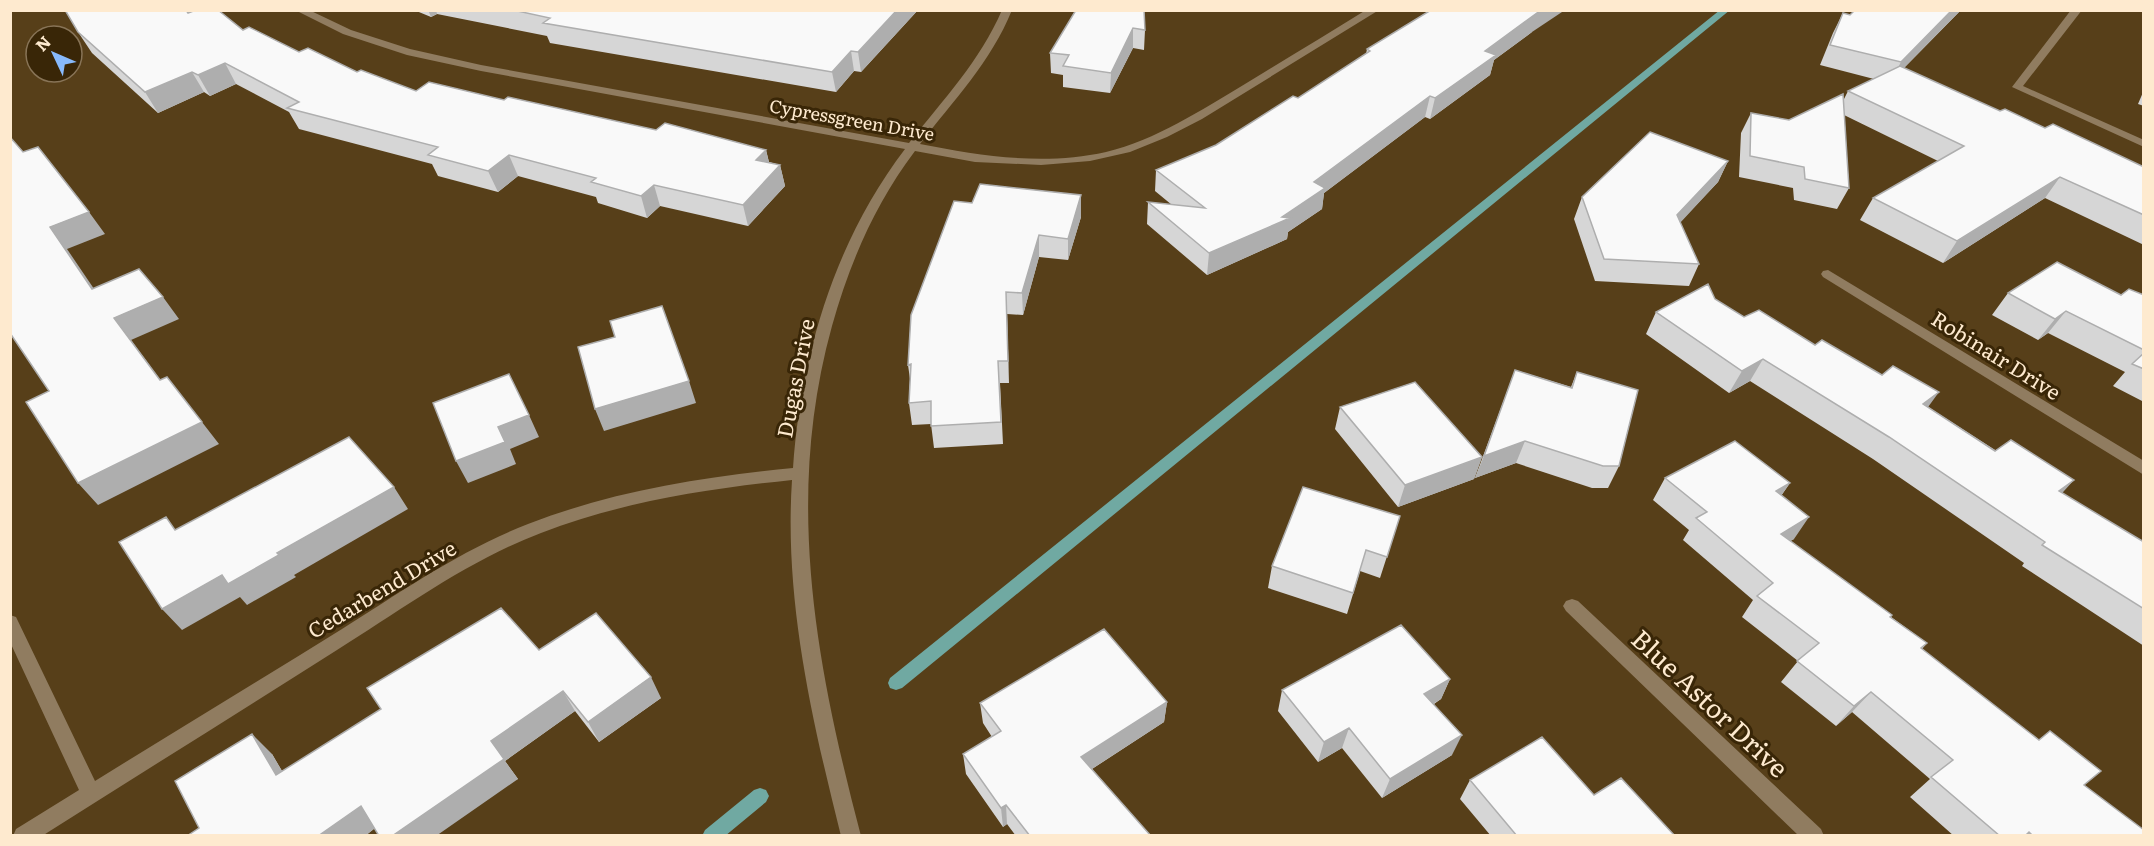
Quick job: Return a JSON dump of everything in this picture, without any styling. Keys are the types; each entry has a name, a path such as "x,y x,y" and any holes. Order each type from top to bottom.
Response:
{"street":[{"name":"Cypressgreen Drive","path":"300,10 347,32 407,52 481,68 975,158 1029,162 1082,159 1134,147 1158,138 1195,119 1374,10"},
{"name":"Dugas Drive","path":"851,836 819,712 806,636 801,565 799,474 803,421 809,387 834,293 866,218 912,147 971,75 1007,10"},
{"path":"2077,10 2017,87 2144,144"},
{"name":"Robinair Drive","path":"1828,274 2144,469"},
{"name":"Cedarbend Drive","path":"23,836 426,586 502,543 572,515 652,492 695,484 799,474"},
{"name":"Blue Astor Drive","path":"1572,606 1814,836"},
{"path":"10,622 91,794"}],"building":[{"path":"65,10 186,10 188,13 196,10 218,10 243,30 249,27 299,52 308,48 357,72 361,70 416,91 429,82 504,100 508,97 656,130 665,123 766,150 756,160 780,165 743,205 654,185 641,196 591,182 596,178 509,155 488,171 428,155 438,147 287,108 299,102 225,63 198,75 192,72 145,92 84,37 84,24 73,24"},
{"path":"513,10 897,10 858,52 851,51 832,72 543,23 550,18"},
{"path":"1076,10 1144,10 1145,30 1133,28 1111,73 1063,66 1069,55 1050,53"},
{"path":"1431,10 1541,10 1485,51 1496,55 1435,98 1430,96 1314,182 1325,188 1282,217 1290,218 1209,253 1148,202 1205,208 1156,170 1216,145 1293,96 1298,98 1370,51 1367,49"},
{"path":"1855,10 1952,10 1901,62 1830,45 1843,13 1850,15"},
{"path":"1900,66 2000,111 2005,109 2045,128 2053,124 2144,167 2144,215 2060,177 1957,241 1873,198 1964,146 1848,91"},
{"path":"1843,94 1849,188 1805,179 1804,167 1750,156 1751,113 1789,120"},
{"path":"1650,132 1728,161 1677,215 1699,264 1604,259 1582,197"},
{"path":"10,137 23,152 38,147 89,212 50,227 92,289 139,269 163,297 114,318 160,380 167,377 202,422 78,483 26,402 49,391 10,333"},
{"path":"980,184 1081,195 1068,239 1039,235 1022,293 1006,292 1008,361 998,361 1001,422 931,426 931,401 909,403 911,364 908,365 911,315 954,201 972,203"},
{"path":"2057,262 2121,295 2129,289 2144,295 2144,350 2066,311 2055,319 2008,293"},
{"path":"1708,284 1715,299 1744,317 1759,310 1815,345 1822,340 1882,375 1893,366 1939,392 1923,404 1995,451 2011,440 2074,480 2059,491 2144,542 2144,609 2042,545 2045,542 1889,437 1763,359 1742,371 1656,312"},
{"path":"662,306 689,381 595,409 578,347 615,337 610,321"},
{"path":"2144,353 2144,369 2132,364"},
{"path":"1515,370 1572,388 1577,372 1638,390 1619,466 1603,466 1525,441 1484,456"},
{"path":"509,374 529,415 498,427 505,442 456,461 433,403"},
{"path":"1415,382 1482,457 1405,485 1340,407"},
{"path":"349,437 394,487 277,553 279,555 228,584 222,575 162,609 119,542 166,517 175,530"},
{"path":"1735,441 1790,483 1776,491 1809,517 1781,534 1892,615 1890,617 1927,643 1921,648 2039,740 2050,731 2101,771 2084,785 2144,830 2144,836 2033,836 2029,832 2025,836 2000,836 1931,777 1953,760 1871,692 1854,706 1797,661 1819,643 1757,596 1773,583 1696,518 1707,512 1665,478"},
{"path":"1303,487 1400,516 1387,557 1366,550 1353,593 1272,566"},
{"path":"501,608 539,650 596,613 651,677 588,722 563,691 491,741 504,759 392,836 379,836 361,806 318,836 187,836 199,828 175,781 252,734 276,775 381,709 367,688"},
{"path":"1401,625 1450,679 1424,694 1462,735 1390,779 1349,728 1324,742 1282,690"},
{"path":"1104,629 1167,702 1081,757 1151,836 1030,836 1006,805 1001,808 963,754 1001,731 980,703"},
{"path":"1542,737 1594,795 1621,778 1675,836 1517,836 1470,780"}],"waterway":[{"path":"896,683 1726,10"},
{"path":"711,836 760,796"}]}
